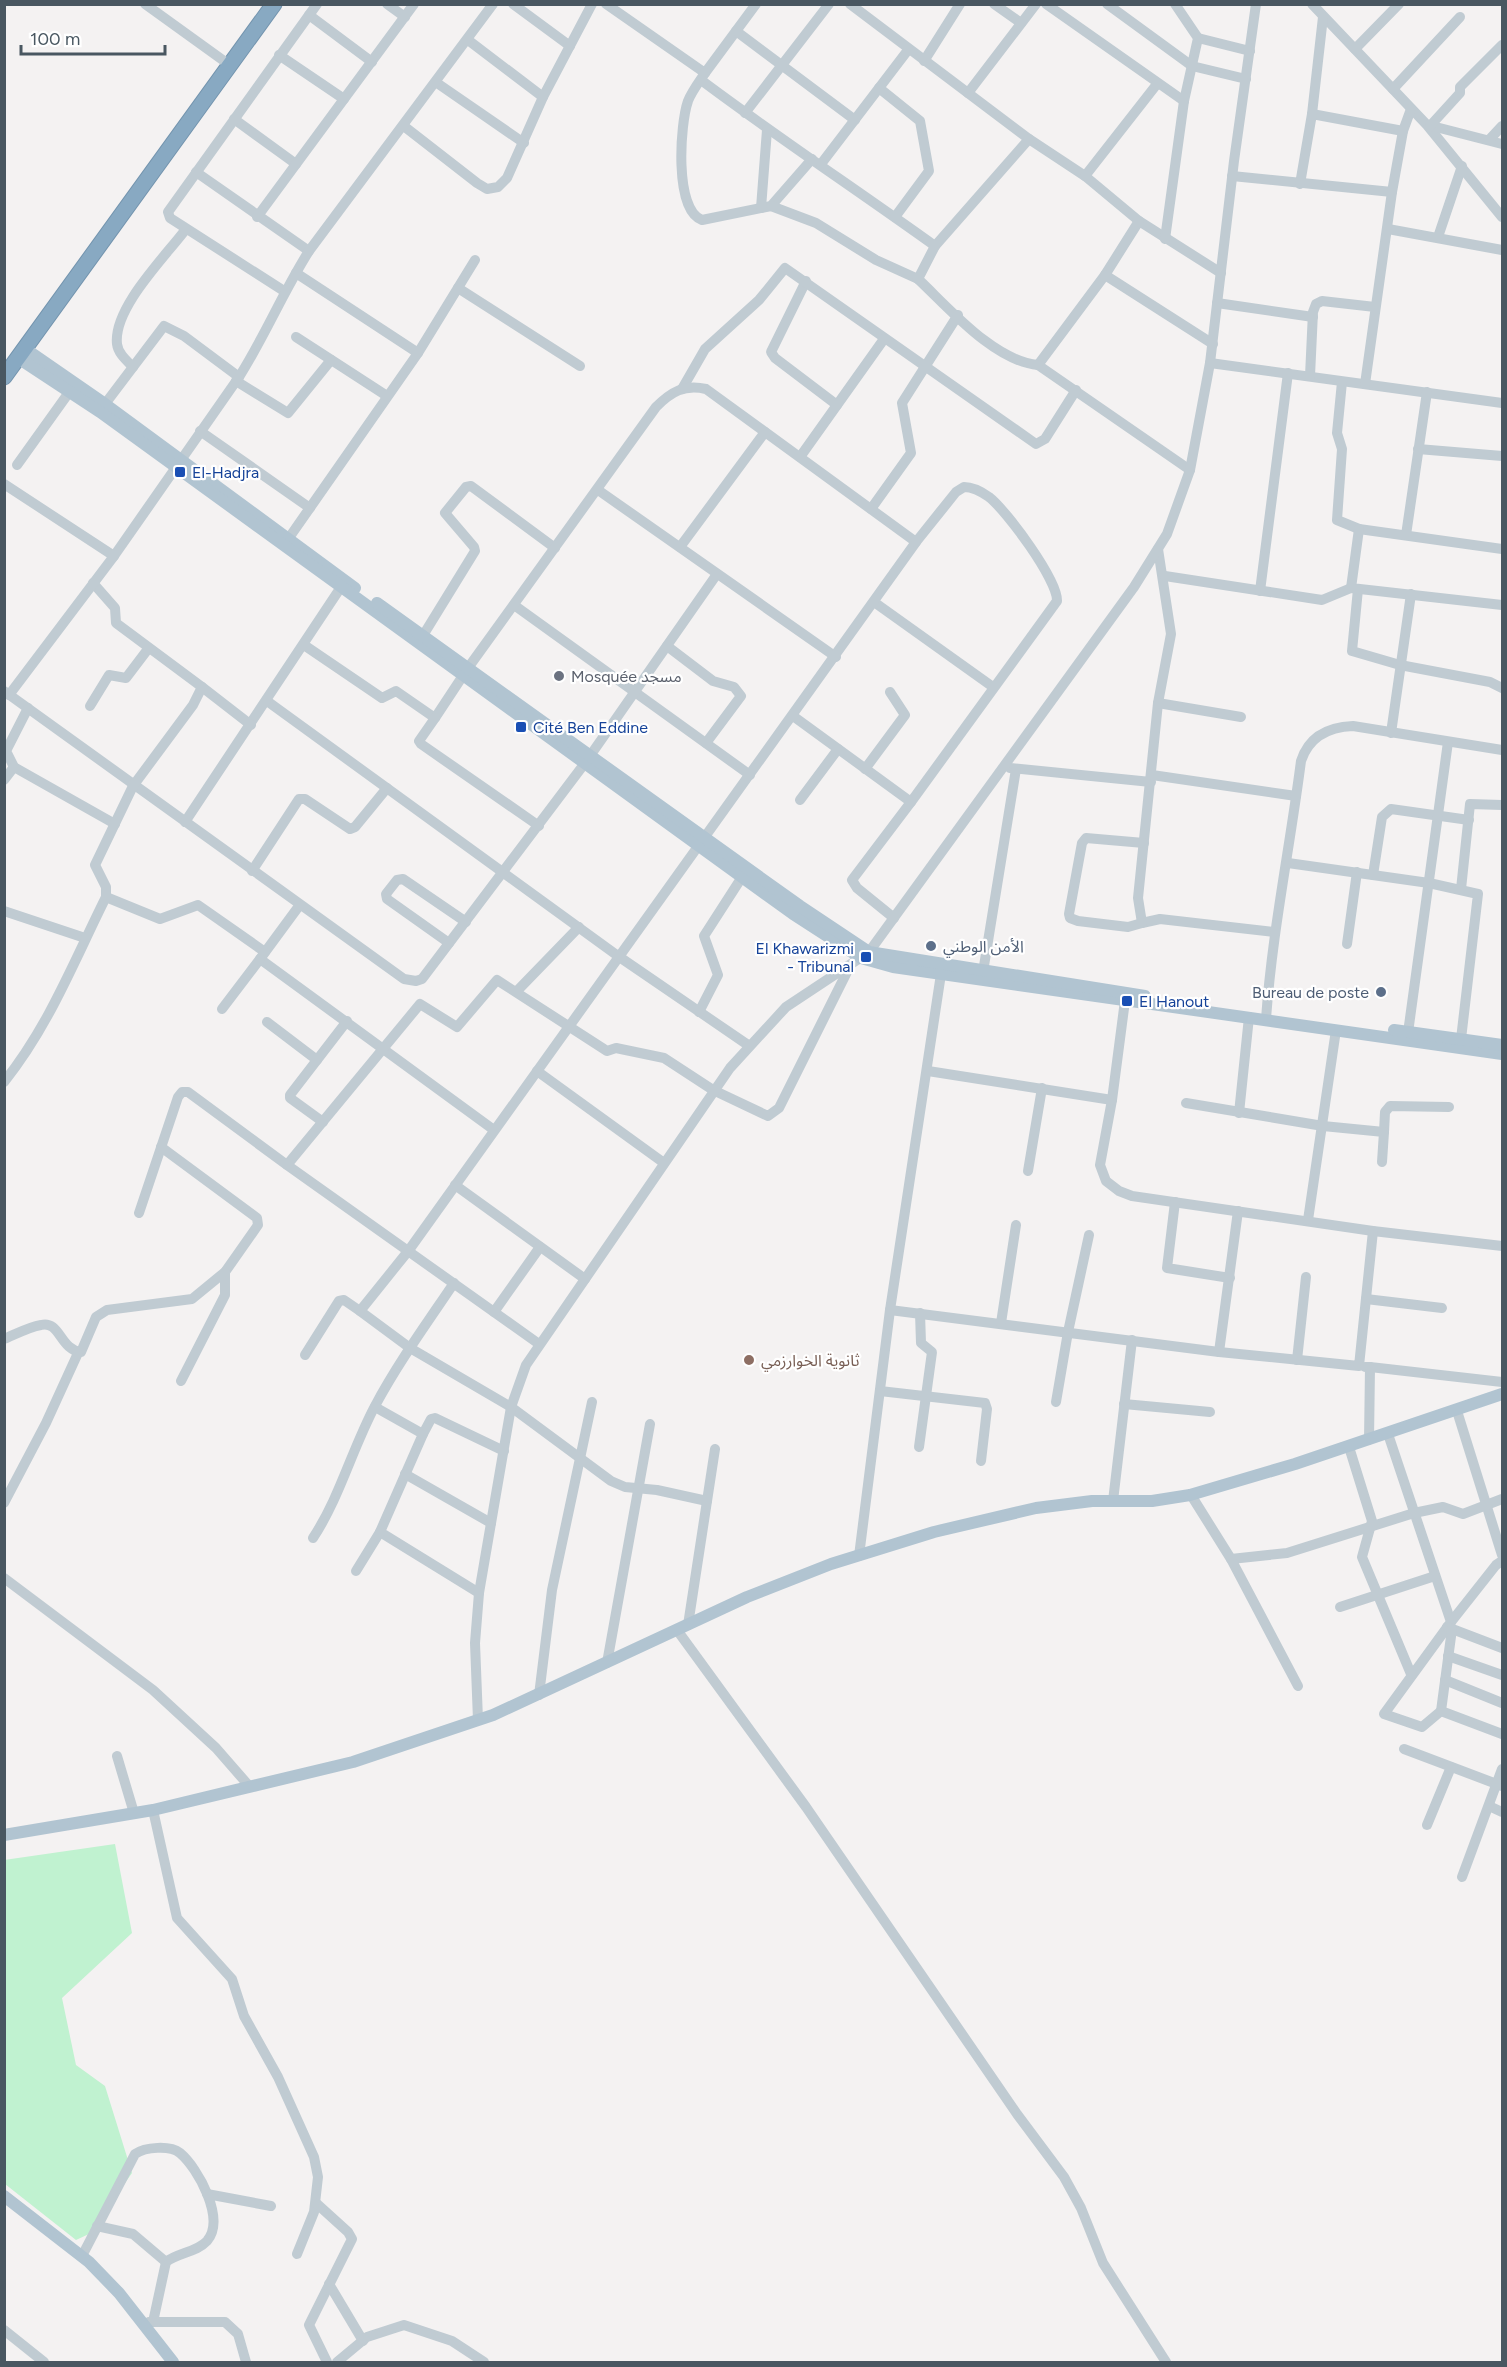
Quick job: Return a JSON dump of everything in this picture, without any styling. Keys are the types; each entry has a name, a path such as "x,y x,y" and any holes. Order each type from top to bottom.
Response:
{"highway":[{"path":"4,377 274,4"}],"main road":[{"path":"21,353 70,391 177,463 421,640"},
{"path":"21,353 105,404 177,463"},
{"path":"286,543 341,587 466,671 701,842 878,964 1266,1015 1503,1054"},
{"path":"701,842 742,877 793,914 865,955 983,972 1249,1017 1266,1015 1336,1030 1408,1037 1461,1039 1503,1045"},
{"path":"4,1835 134,1814 353,1762 478,1720 538,1695 806,1572 934,1532 1036,1508 1113,1501 1152,1501 1191,1495 1349,1447 1503,1394"},
{"path":"4,2196 82,2256 148,2322 173,2362"}],"street":[{"path":"145,4 231,66"},
{"path":"284,291 186,229 170,218 168,212 317,4"},
{"path":"387,4 405,17"},
{"path":"257,217 414,4"},
{"path":"513,4 570,46"},
{"path":"405,126 477,183 492,190 507,178 543,97 592,4"},
{"path":"606,4 703,76 767,130 816,161 935,246"},
{"path":"756,4 703,76 688,102 681,142 682,179 690,208 697,218 702,220 766,207 816,223 876,260 918,279 999,351 1017,360 1038,365 1191,470"},
{"path":"745,113 780,64 829,4"},
{"path":"850,4 908,50 1029,139 1085,176 1139,221 1221,273"},
{"path":"924,61 960,4"},
{"path":"994,4 1022,23"},
{"path":"968,93 1036,4"},
{"path":"1046,4 1184,101"},
{"path":"1107,4 1192,66 1246,79"},
{"path":"1175,4 1198,38 1250,51"},
{"path":"478,1720 476,1643 479,1593 511,1407 526,1365 713,1090 748,1045 786,1007 865,955 1134,587 1167,534 1191,470 1210,363 1232,176 1256,4"},
{"path":"1312,4 1429,125 1503,217"},
{"path":"1355,49 1400,4"},
{"path":"490,6 437,83 309,251 284,291 257,348 238,379 114,556 7,693 299,906 410,981 422,979 588,759 717,574"},
{"path":"309,15 372,62"},
{"path":"1300,184 1312,114 1323,17"},
{"path":"1393,89 1460,17"},
{"path":"736,31 855,120"},
{"path":"1165,239 1184,101 1198,38"},
{"path":"468,40 543,97"},
{"path":"1429,125 1460,93 1460,87 1503,45"},
{"path":"766,207 816,161 855,120 908,50"},
{"path":"279,55 344,99"},
{"path":"437,83 524,143"},
{"path":"1085,176 1157,84"},
{"path":"879,88 920,121 929,171 896,217"},
{"path":"1365,384 1392,192 1403,131 1411,108"},
{"path":"1312,114 1403,131"},
{"path":"234,119 297,164"},
{"path":"1429,125 1503,144"},
{"path":"1489,140 1503,126"},
{"path":"766,207 767,130"},
{"path":"918,279 935,246 1029,139"},
{"path":"1438,237 1462,166"},
{"path":"196,172 257,217 309,251"},
{"path":"1232,176 1392,192"},
{"path":"1038,365 1105,275 1139,221"},
{"path":"133,367 122,356 117,345 120,320 186,229"},
{"path":"1388,230 1503,250"},
{"path":"286,543 418,353 476,260"},
{"path":"682,388 705,349 759,300 781,270 790,270 884,339 1036,444 1045,439 1076,390"},
{"path":"296,273 418,353"},
{"path":"1105,275 1213,345"},
{"path":"806,281 771,352 775,358 837,405"},
{"path":"458,288 580,366"},
{"path":"1311,376 1313,317 1316,304 1323,301 1375,307"},
{"path":"1217,303 1313,317"},
{"path":"871,509 911,453 901,406 958,315"},
{"path":"105,404 162,327 166,326 288,413 331,360"},
{"path":"296,337 387,396"},
{"path":"800,457 884,339"},
{"path":"1210,363 1503,403"},
{"path":"1260,591 1288,373"},
{"path":"1342,382 1337,433 1342,449 1335,516 1340,523 1359,528 1503,549"},
{"path":"539,826 419,741 466,671 656,407 675,390 695,387 705,389 916,542"},
{"path":"17,465 70,391"},
{"path":"1406,535 1427,392"},
{"path":"200,431 310,508"},
{"path":"680,548 765,432"},
{"path":"1418,449 1503,456"},
{"path":"4,484 114,556"},
{"path":"421,640 475,551 445,513 468,486 555,549"},
{"path":"360,1311 409,1250 618,956 836,657 916,542 956,492 969,487 997,505 1054,586 1057,601 852,880 857,888 894,918"},
{"path":"598,490 836,657"},
{"path":"1359,528 1352,651 1400,665 1490,682 1503,688"},
{"path":"1142,923 1138,898 1158,703 1171,634 1164,576 1158,549"},
{"path":"1164,576 1322,600 1355,588 1503,605"},
{"path":"93,583 115,608 114,621 251,725"},
{"path":"185,822 341,587"},
{"path":"1391,733 1411,594"},
{"path":"874,602 993,687"},
{"path":"514,604 750,775"},
{"path":"304,645 382,698 396,691 435,718"},
{"path":"667,646 713,681 734,687 741,696 706,743"},
{"path":"90,706 109,675 126,678 148,649"},
{"path":"4,1082 28,1052 73,970 106,897 106,887 95,865 133,786 193,705 202,687"},
{"path":"866,769 905,715 890,692"},
{"path":"267,701 618,956 748,1045"},
{"path":"1158,703 1241,717"},
{"path":"28,708 6,751 14,767 115,824"},
{"path":"793,716 911,802"},
{"path":"1266,1015 1275,932 1304,751 1323,732 1337,727 1353,726 1503,750"},
{"path":"1408,1037 1448,742"},
{"path":"800,800 838,749"},
{"path":"4,780 14,767"},
{"path":"1004,767 1151,779 1296,796"},
{"path":"983,972 1017,769"},
{"path":"252,871 299,800 305,799 350,829 355,827 387,788"},
{"path":"1461,889 1472,802 1503,805"},
{"path":"1373,875 1385,812 1391,809 1438,818 1468,820"},
{"path":"1144,843 1086,838 1082,843 1070,918 1128,927 1160,919 1275,932"},
{"path":"1288,862 1429,883 1461,889 1479,896 1461,1039"},
{"path":"1347,944 1357,872"},
{"path":"699,1012 718,975 704,936 742,877"},
{"path":"449,943 387,898 386,894 397,880 403,879 466,922"},
{"path":"106,897 159,919 198,905 346,1022 494,1130"},
{"path":"222,1009 299,906"},
{"path":"4,910 86,938"},
{"path":"517,992 579,927"},
{"path":"287,1165 421,1003 455,1027 497,980 607,1051 616,1048 664,1058 713,1090 768,1116 776,1113 850,965"},
{"path":"859,1556 890,1310 941,974"},
{"path":"1125,997 1112,1100 1100,1165 1106,1181 1119,1191 1132,1196 1373,1231 1503,1246"},
{"path":"1239,1113 1249,1017"},
{"path":"267,1022 317,1060"},
{"path":"323,1122 290,1095 346,1022"},
{"path":"1308,1220 1336,1030"},
{"path":"537,1071 664,1163"},
{"path":"928,1071 1112,1100"},
{"path":"1028,1171 1042,1088"},
{"path":"139,1214 178,1097 185,1091 539,1344"},
{"path":"1186,1104 1323,1126 1384,1132"},
{"path":"1382,1162 1385,1112 1390,1106 1449,1107"},
{"path":"4,1503 46,1423 78,1353 83,1351 96,1317 107,1310 186,1301 225,1272 258,1225 257,1218 161,1147"},
{"path":"455,1185 585,1279"},
{"path":"1175,1202 1167,1268 1230,1278"},
{"path":"1219,1352 1238,1211"},
{"path":"1001,1323 1016,1226"},
{"path":"1369,1440 1365,1367 1366,1299 1373,1231"},
{"path":"1056,1402 1089,1235"},
{"path":"494,1312 540,1247"},
{"path":"182,1381 225,1295 225,1272"},
{"path":"1297,1360 1306,1278"},
{"path":"313,1538 326,1518 375,1407 410,1348 454,1282"},
{"path":"1366,1299 1442,1308"},
{"path":"305,1355 339,1301 344,1300 410,1348 511,1407 616,1484 707,1501"},
{"path":"890,1310 1219,1352 1503,1382"},
{"path":"919,1447 932,1352 921,1343 920,1313"},
{"path":"4,1339 41,1324 48,1325 56,1330 65,1344 78,1353"},
{"path":"1113,1501 1132,1340"},
{"path":"880,1391 981,1402 986,1405 981,1461"},
{"path":"538,1695 552,1590 592,1402"},
{"path":"1124,1404 1210,1412"},
{"path":"375,1407 423,1434"},
{"path":"1457,1411 1503,1555"},
{"path":"356,1570 380,1532 431,1419 435,1418 504,1451"},
{"path":"607,1663 650,1424"},
{"path":"1388,1434 1450,1626 1441,1711 1422,1727 1385,1717 1384,1711 1411,1674 1450,1626 1496,1565 1503,1561"},
{"path":"1349,1447 1372,1525 1362,1557 1411,1674"},
{"path":"715,1449 682,1627 1017,2114 1067,2183 1082,2208 1103,2263 1166,2362"},
{"path":"405,1474 491,1524"},
{"path":"1191,1495 1231,1559 1298,1686"},
{"path":"1231,1559 1287,1553 1414,1513 1443,1507 1462,1514 1487,1507 1503,1499"},
{"path":"380,1532 479,1593"},
{"path":"1340,1607 1435,1576"},
{"path":"4,1578 153,1690 216,1748 250,1786"},
{"path":"1450,1626 1503,1648"},
{"path":"1448,1656 1503,1675"},
{"path":"1445,1680 1503,1703"},
{"path":"1441,1711 1503,1734"},
{"path":"1404,1749 1500,1785"},
{"path":"117,1756 134,1814"},
{"path":"1427,1825 1451,1767"},
{"path":"1462,1877 1489,1806 1500,1785 1503,1769"},
{"path":"1489,1806 1503,1812"},
{"path":"153,1810 177,1918 232,1979 247,2022 278,2077 311,2146 318,2177 316,2203 297,2254"},
{"path":"82,2256 135,2154 144,2149 170,2149 179,2152 207,2194 215,2214 209,2239 166,2262 148,2322 225,2322 238,2334 246,2362"},
{"path":"207,2194 271,2206"},
{"path":"316,2203 348,2232 352,2239 309,2325 327,2362"},
{"path":"97,2226 133,2234 166,2262"},
{"path":"329,2284 363,2341"},
{"path":"336,2362 374,2335 409,2325 455,2343 484,2362"},
{"path":"4,2330 44,2362"}],"green space":[{"path":"115,1844 132,1933 62,1998 76,2065 105,2086 132,2173 89,2234 76,2240 5,2184 4,1860"}],"place":[{"name":"El-Hadjra","path":"180,472"},
{"name":"Mosquée مسجد","path":"559,676"},
{"name":"Cité Ben Eddine","path":"521,727"},
{"name":"الأمن الوطني","path":"931,946"},
{"name":"El Khawarizmi - Tribunal","path":"866,957"},
{"name":"Bureau de poste","path":"1381,992"},
{"name":"El Hanout","path":"1127,1001"},
{"name":"ثانوية الخوارزمي","path":"749,1360"}]}
